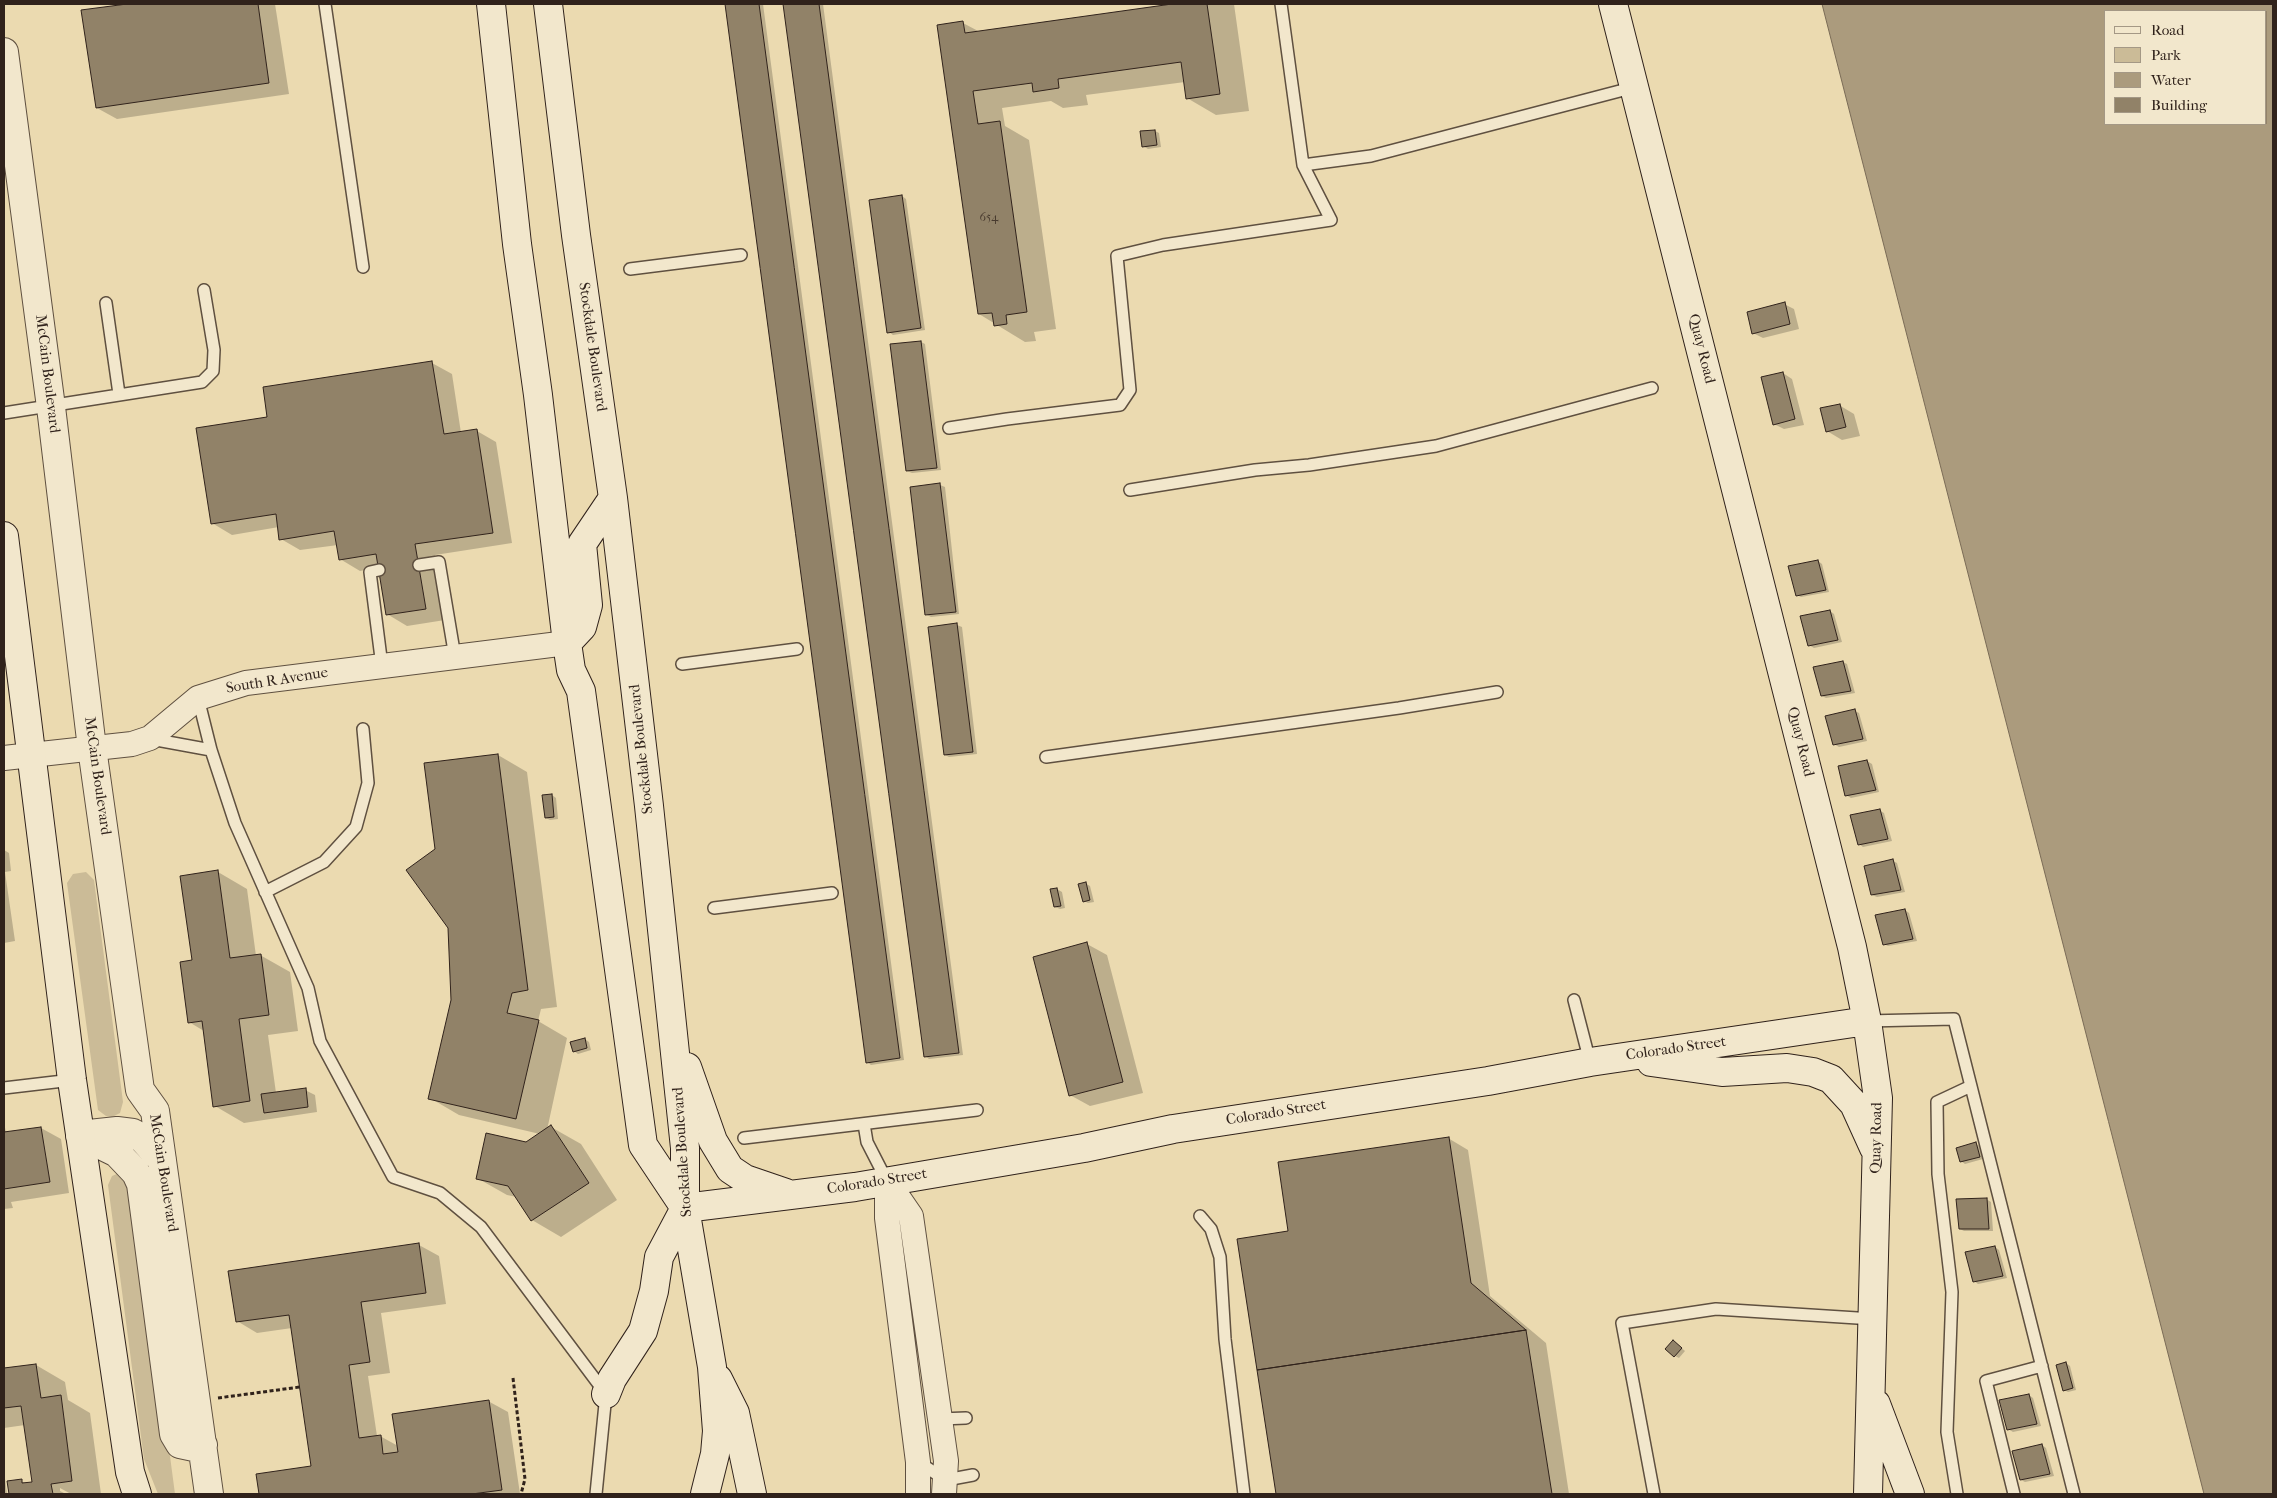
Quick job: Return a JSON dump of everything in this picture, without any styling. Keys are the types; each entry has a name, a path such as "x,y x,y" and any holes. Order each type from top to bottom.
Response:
{"main road":[{"path":"491,4 517,244 539,404 567,643 571,670 581,691 643,1145 685,1208 659,1257 654,1292 643,1331 612,1379 606,1394"},
{"name":"Stockdale Boulevard","path":"548,4 576,235 614,498 672,1026 684,1148 685,1208 712,1367 717,1431 713,1462 705,1494"},
{"name":"Quay Road","path":"1614,4 1850,937 1867,1021 1878,1098 1868,1494"},
{"name":"McCain Boulevard","path":"4,52 51,407 92,748 140,1090 155,1111 209,1494"},
{"path":"567,643 582,627 588,605 582,544 614,498"},
{"path":"4,536 72,1080 132,1487"},
{"name":"Colorado Street","path":"685,1208 855,1187 1084,1148 1173,1129 1488,1081 1590,1062 1867,1021"},
{"path":"672,1026 713,1141 730,1169 745,1179 788,1194"},
{"path":"1620,1058 1722,1072 1787,1068 1813,1072 1831,1079 1854,1104 1878,1156"},
{"path":"80,1135 117,1131 133,1133 143,1139 162,1160"},
{"path":"80,1135 118,1153 136,1173 141,1184 174,1434 180,1444 194,1447 203,1445"},
{"path":"712,1367 735,1413 752,1494"},
{"path":"1871,1390 1910,1494"}],"street":[{"name":"South R Avenue","path":"4,758 123,746 150,738 198,698 246,683 567,643"},
{"path":"887,1181 911,1216 946,1461 945,1487"},
{"path":"887,1181 887,1218 918,1462 918,1494"}],"lane":[{"path":"325,4 363,267"},
{"path":"948,428 1120,405 1130,390 1117,256 1163,245 1331,220 1303,165 1281,4"},
{"path":"1303,165 1371,156 1635,87"},
{"path":"630,270 741,255"},
{"path":"4,413 202,382 213,371 214,350 204,290"},
{"path":"106,304 119,394"},
{"path":"1130,490 1255,470 1309,465 1436,446 1652,388"},
{"path":"419,565 439,562 455,657"},
{"path":"379,570 370,572 382,666"},
{"path":"682,664 797,649"},
{"path":"1046,757 1399,708 1497,692"},
{"path":"198,698 211,750 235,822 308,988 320,1041 393,1177 440,1193 480,1227 606,1394 596,1494"},
{"path":"265,892 324,862 356,827 368,783 363,729"},
{"path":"150,738 211,750"},
{"path":"714,908 832,893"},
{"path":"1574,1000 1590,1062"},
{"path":"1867,1021 1954,1019 2074,1494"},
{"path":"4,1088 72,1080"},
{"path":"1956,1494 1947,1432 1952,1292 1938,1174 1937,1102 1971,1086"},
{"path":"744,1138 977,1110"},
{"path":"864,1124 867,1142 887,1181"},
{"path":"1200,1216 1210,1229 1220,1257 1225,1338 1244,1494"},
{"path":"1654,1494 1622,1322 1716,1308 1873,1319"},
{"path":"2014,1494 1986,1381 2042,1366"},
{"path":"940,1419 966,1418"},
{"path":"918,1462 945,1487 974,1475"}],"path":[{"path":"513,1378 524,1479 521,1494"},
{"path":"213,1398 300,1387"}],"green space":[{"path":"86,872 94,880 123,1102 120,1113 112,1117 106,1116 98,1110 67,883 73,874"},
{"path":"119,1173 134,1183 175,1494 158,1494 144,1459 108,1185 112,1176"}],"water":[{"path":"1822,4 2273,4 2273,1494 2204,1494"}],"building":[{"path":"127,4 258,4 269,83 96,108 81,10"},
{"path":"725,4 759,4 900,1058 866,1063"},
{"path":"783,4 819,4 959,1053 924,1057"},
{"path":"1172,4 1207,4 1220,94 1186,99 1181,62 1058,79 1059,88 1033,92 1032,83 973,91 978,124 1000,121 1027,312 1006,315 1007,324 994,326 992,313 978,314 937,25 963,21 965,33"},
{"path":"1155,130 1157,145 1142,147 1140,131"},
{"path":"902,195 921,328 887,333 869,200"},
{"path":"1785,302 1790,324 1752,334 1747,312"},
{"path":"921,341 937,468 906,471 890,344"},
{"path":"432,361 444,434 477,429 493,533 415,544 426,609 386,615 376,554 339,560 334,531 279,540 276,514 211,524 196,428 267,417 263,387"},
{"path":"1783,372 1795,419 1773,425 1761,377"},
{"path":"1840,404 1846,427 1826,432 1820,408"},
{"path":"940,483 956,612 925,615 910,487"},
{"path":"1818,560 1826,590 1796,596 1788,566"},
{"path":"1830,610 1838,640 1808,646 1800,616"},
{"path":"957,623 973,752 944,755 928,627"},
{"path":"1843,661 1851,691 1821,696 1813,667"},
{"path":"1855,709 1863,739 1833,745 1825,716"},
{"path":"498,754 528,990 512,993 507,1013 539,1020 516,1119 428,1099 451,1000 448,928 406,870 435,849 424,763"},
{"path":"1867,760 1876,790 1845,796 1838,766"},
{"path":"552,794 554,817 545,818 542,795"},
{"path":"1880,809 1888,839 1858,845 1850,815"},
{"path":"1893,859 1901,890 1871,895 1864,866"},
{"path":"218,870 230,958 261,954 269,1015 239,1019 250,1101 213,1107 202,1021 188,1023 180,962 192,960 180,876"},
{"path":"1086,882 1090,900 1083,902 1078,884"},
{"path":"1057,888 1061,906 1054,907 1050,889"},
{"path":"1905,909 1913,939 1883,945 1875,915"},
{"path":"1087,942 1123,1082 1069,1096 1033,957"},
{"path":"585,1038 587,1048 573,1052 570,1042"},
{"path":"306,1088 308,1107 264,1113 261,1094"},
{"path":"551,1125 589,1183 531,1221 508,1186 476,1179 486,1133 526,1142"},
{"path":"41,1127 50,1182 4,1189 4,1132"},
{"path":"1449,1137 1471,1283 1526,1330 1257,1370 1237,1239 1288,1231 1278,1162"},
{"path":"1976,1142 1980,1157 1960,1162 1956,1148"},
{"path":"1987,1198 1989,1229 1959,1229 1956,1199"},
{"path":"419,1243 426,1293 361,1302 370,1362 349,1365 359,1438 381,1435 383,1454 398,1452 392,1414 489,1400 502,1490 472,1494 259,1494 256,1474 311,1466 289,1315 236,1322 228,1271"},
{"path":"1995,1246 2003,1276 1973,1282 1965,1252"},
{"path":"1526,1330 1552,1494 1276,1494 1257,1370"},
{"path":"1673,1340 1682,1348 1674,1357 1665,1349"},
{"path":"2066,1362 2073,1388 2063,1391 2056,1365"},
{"path":"36,1364 41,1398 61,1395 72,1481 51,1484 53,1494 9,1494 7,1481 22,1479 22,1483 32,1482 21,1406 4,1408 4,1368"},
{"path":"2029,1394 2037,1424 2007,1430 1999,1400"},
{"path":"2042,1444 2050,1474 2020,1480 2012,1451"}]}
